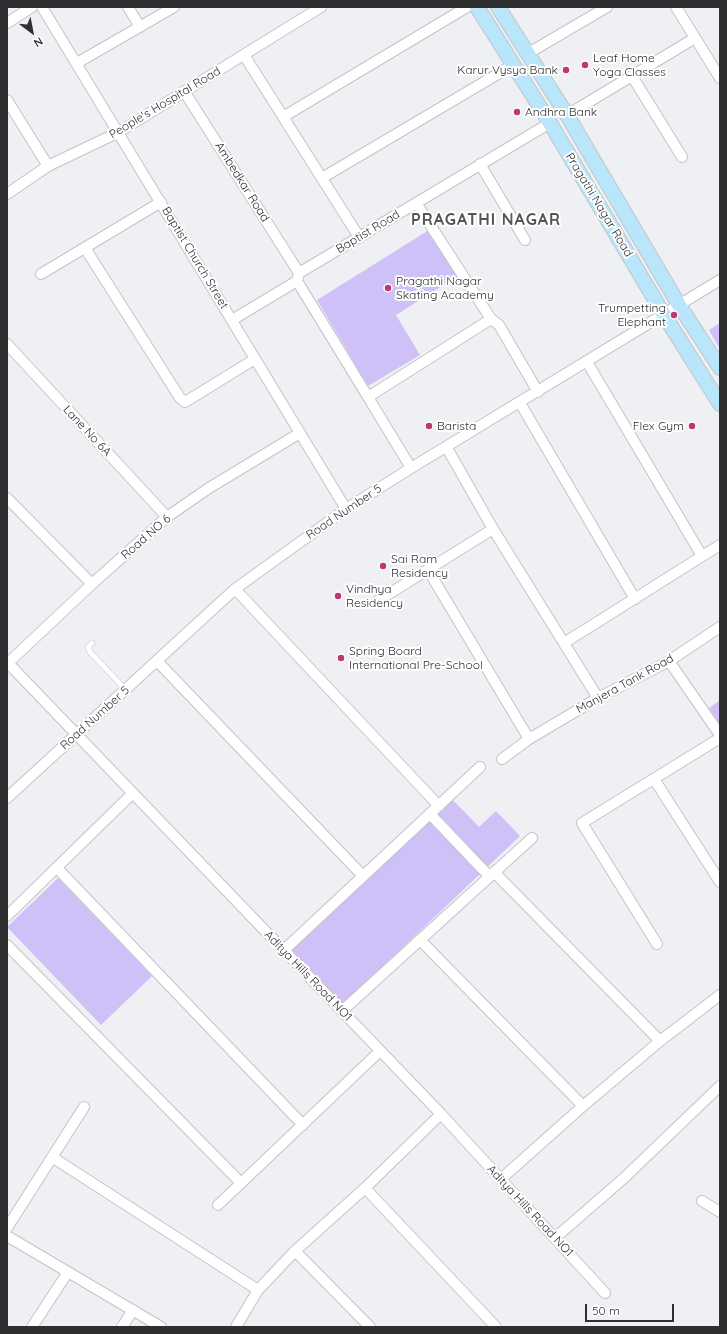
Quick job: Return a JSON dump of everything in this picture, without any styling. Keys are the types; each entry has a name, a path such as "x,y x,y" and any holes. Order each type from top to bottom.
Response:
{"main road":[{"name":"Pragathi Nagar Road","path":"477,7 550,123 664,315 720,404"},
{"name":"Pragathi Nagar Road","path":"498,7 568,115 679,305 720,368"}],"street":[{"path":"7,23 32,7"},
{"name":"Baptist Church Street","path":"42,7 346,509"},
{"path":"128,7 140,27"},
{"path":"77,64 174,7"},
{"name":"People's Hospital Road","path":"7,194 48,166 119,132 321,7"},
{"path":"283,117 467,7"},
{"path":"528,54 594,10 606,7"},
{"path":"676,7 720,78"},
{"path":"568,115 695,38"},
{"path":"244,55 359,237"},
{"path":"322,178 513,65"},
{"path":"632,76 682,157"},
{"name":"Ambedkar Road","path":"184,92 298,277 411,468"},
{"path":"8,105 48,166"},
{"name":"Baptist Road","path":"232,320 359,237 550,123"},
{"path":"480,164 525,240"},
{"path":"41,274 161,202"},
{"path":"416,203 491,319 499,325 538,392"},
{"path":"85,248 180,398 185,402 255,359"},
{"name":"Road Number 5","path":"7,798 235,589 346,509 720,280"},
{"path":"368,397 491,319"},
{"name":"Lane No 6A","path":"7,344 167,517"},
{"path":"587,362 702,556"},
{"path":"520,403 635,599"},
{"name":"Road NO 6","path":"7,662 167,517 209,488 300,432"},
{"path":"446,448 598,698"},
{"path":"7,498 92,584"},
{"path":"379,600 494,529"},
{"path":"564,643 720,545"},
{"path":"428,570 529,740"},
{"path":"235,589 439,806"},
{"name":"Manjera Tank Road","path":"502,759 529,740 598,698 669,661 720,627"},
{"path":"157,661 363,876"},
{"path":"669,661 720,735"},
{"name":"Aditya Hills Road NO1","path":"7,662 78,734 133,794 441,1114 605,1293"},
{"path":"657,944 582,823 720,738"},
{"path":"284,950 480,767"},
{"path":"654,779 720,882"},
{"path":"7,916 133,794"},
{"path":"430,814 660,1041"},
{"path":"342,1011 532,838"},
{"path":"57,868 302,1125"},
{"path":"420,940 583,1106"},
{"path":"7,945 241,1183"},
{"path":"501,1179 583,1106 660,1041 720,995"},
{"path":"218,1205 380,1051"},
{"path":"556,1238 624,1178 720,1086"},
{"path":"7,1228 84,1107"},
{"path":"236,1327 258,1290 295,1251 364,1188 441,1114"},
{"path":"52,1157 258,1290"},
{"path":"364,1188 496,1327"},
{"path":"702,1201 720,1212"},
{"path":"7,1236 161,1327"},
{"path":"295,1251 370,1327"},
{"path":"32,1327 68,1272"},
{"path":"122,1327 133,1310"}],"lane":[{"path":"92,643 88,647 90,652 126,690"}],"shaded area":[{"name":"Pragathi Nagar Skating Academy","path":"429,230 458,276 396,315 420,355 368,386 317,300"},
{"path":"720,323 720,349 709,330"},
{"path":"720,700 720,725 709,708"},
{"path":"451,798 479,827 496,811 520,836 343,1004 291,949"},
{"path":"58,878 152,976 101,1025 7,927"}],"place":[{"name":"Leaf Home Yoga Classes","path":"585,65"},
{"name":"Karur Vysya Bank","path":"566,70"},
{"name":"Andhra Bank","path":"517,112"},
{"name":"Pragathi Nagar Skating Academy","path":"388,288"},
{"name":"Trumpetting Elephant","path":"674,315"},
{"name":"Barista","path":"429,426"},
{"name":"Flex Gym","path":"692,426"},
{"name":"Sai Ram Residency","path":"383,566"},
{"name":"Vindhya Residency","path":"338,596"},
{"name":"Spring Board International Pre-School","path":"341,658"}],"district":[{"name":"PRAGATHI NAGAR","path":"486,220"}]}
